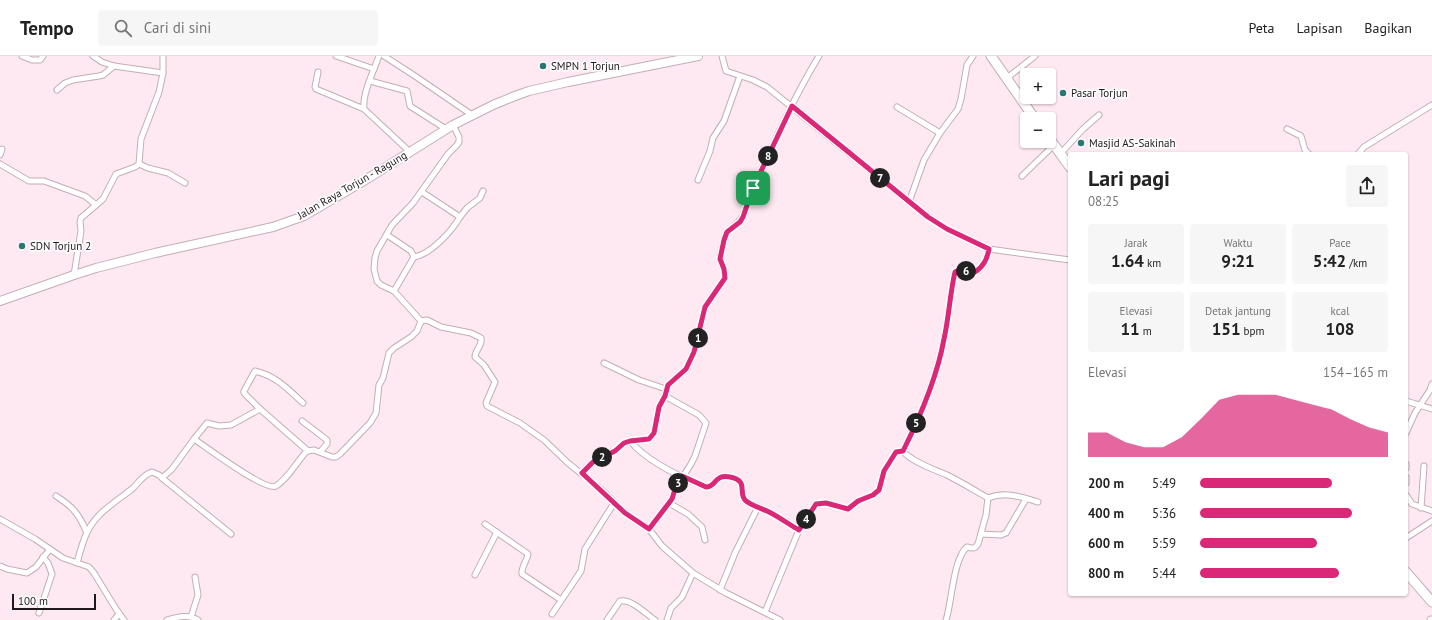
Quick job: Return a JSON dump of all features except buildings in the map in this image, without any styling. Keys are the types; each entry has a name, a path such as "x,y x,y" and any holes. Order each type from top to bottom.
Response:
{"highway":[{"path":"991,56 1030,112"},
{"path":"1056,148 1068,164"},
{"path":"1408,574 1432,601"}],"main road":[{"name":"Jalan Raya Torjun - Ragung","path":"0,301 74,275 148,254 249,233 304,216 450,127 502,101 529,91 678,58 698,56"}],"street":[{"path":"22,56 40,60 43,56"},
{"path":"93,56 102,62 114,66 163,73"},
{"path":"139,164 141,139 159,92 163,73 163,56"},
{"path":"336,56 374,69"},
{"path":"364,109 370,81 379,56"},
{"path":"384,56 472,115"},
{"path":"722,56 726,71 754,80 767,87 928,217 947,229 989,249 1028,253 1068,260"},
{"path":"582,473 593,462 615,451 624,443 645,440 651,437 656,426 659,407 665,396 668,385 686,369 694,352 705,307 725,278 724,269 720,259 727,232 740,222 743,217 753,188 804,82 819,56"},
{"path":"909,202 924,160 940,133 958,109 967,65 973,56"},
{"path":"1007,78 1035,56"},
{"path":"57,90 73,80 98,76 114,66"},
{"path":"318,72 315,87 316,89 364,109 410,152"},
{"path":"698,180 710,151 712,138 724,121 740,76"},
{"path":"370,81 407,91 410,106 450,127 459,137 459,142 444,159 422,192 392,225 377,251 374,269 377,281 394,292 421,321"},
{"path":"1360,152 1364,147 1432,105"},
{"path":"897,107 940,133"},
{"path":"1060,154 1083,129 1099,115"},
{"path":"1287,129 1301,136 1307,152"},
{"path":"1022,176 1046,148"},
{"path":"0,155 2,149"},
{"path":"0,164 29,181 44,181 85,196 95,204"},
{"path":"139,164 168,173 185,182"},
{"path":"74,275 81,231 81,218 95,204 99,203 103,199 116,174 139,164"},
{"path":"394,292 414,257 424,254 439,242 467,208 480,198 483,191"},
{"path":"422,192 460,217"},
{"path":"387,235 411,251 414,257"},
{"path":"903,451 924,409 937,369 944,339 955,272 959,270 973,272 979,269 985,263 989,249"},
{"path":"421,321 427,320 441,327 470,333 481,338 482,342 475,353 475,357 484,365 495,380 486,403 487,406 520,423 544,440 568,463 603,491 625,513 649,529 662,546 693,573 720,590 780,620"},
{"path":"303,403 285,386 270,375 255,371 244,390 244,393 260,409 308,450 314,450 332,457 340,454 370,423 376,413 379,385 383,378 389,353 417,331 421,321"},
{"path":"604,363 639,380 666,390"},
{"path":"1408,429 1432,384"},
{"path":"649,529 669,503 682,476 691,464 706,423 699,415 665,396"},
{"path":"1408,401 1432,409"},
{"path":"162,478 172,469 207,423 219,426 231,425 260,409"},
{"path":"302,421 327,440 327,444 320,452"},
{"path":"194,439 245,474 270,487 276,486 308,450"},
{"path":"630,441 638,450 682,476 706,487 712,485 717,478 720,477 724,476 735,478 743,486 742,493 746,502 799,530"},
{"path":"765,612 799,530 816,504 826,503 848,509 861,499 876,493 879,490 884,471 896,452 903,451 918,461 988,498 1004,494 1038,502"},
{"path":"1422,508 1424,466"},
{"path":"77,563 86,531 102,511 133,488 148,473 152,472 159,475 231,534"},
{"path":"56,496 72,507 81,520 86,531"},
{"path":"946,620 951,602 952,586 958,561 967,547 973,549 976,547 986,515 988,498"},
{"path":"981,534 1001,535 1006,532 1026,498"},
{"path":"1408,498 1412,504 1432,512"},
{"path":"552,614 581,571 585,549 614,503"},
{"path":"669,503 688,514 702,527 705,540"},
{"path":"720,590 735,552 758,507"},
{"path":"0,519 63,558 86,565 92,570 124,620"},
{"path":"1408,537 1432,521"},
{"path":"484,524 528,554 521,570 522,574 562,600"},
{"path":"475,575 497,532"},
{"path":"0,566 18,572 27,573 36,567 50,549"},
{"path":"39,613 52,574 48,563 43,557"},
{"path":"667,620 671,608 682,597 693,573"},
{"path":"191,617 198,596 195,577"},
{"path":"607,620 620,601 623,601 629,602 655,620"},
{"path":"114,620 120,614"},
{"path":"167,620 181,617 191,617 198,620"}],"place":[{"name":"SMPN 1 Torjun","path":"543,66"},
{"name":"Pasar Torjun","path":"1063,93"},
{"name":"Masjid AS-Sakinah","path":"1081,143"},
{"name":"SDN Torjun 2","path":"22,246"}],"route":[{"path":"792,106 928,217 947,229 989,249 988,256 983,266 975,272 959,270 955,272 944,339 937,369 924,409 903,451 899,450 896,452 884,471 882,485 876,493 861,499 848,509 826,503 816,504 799,530 768,512 746,502 742,493 743,486 735,478 724,476 720,477 717,478 712,485 706,487 682,476 676,486 672,499 649,529 625,513 582,473 593,462 615,451 624,443 649,439 654,433 659,407 665,396 668,385 680,376 686,369 694,352 705,307 725,278 726,274 720,259 724,240 729,229 740,222 743,217 753,188 792,106"}]}
